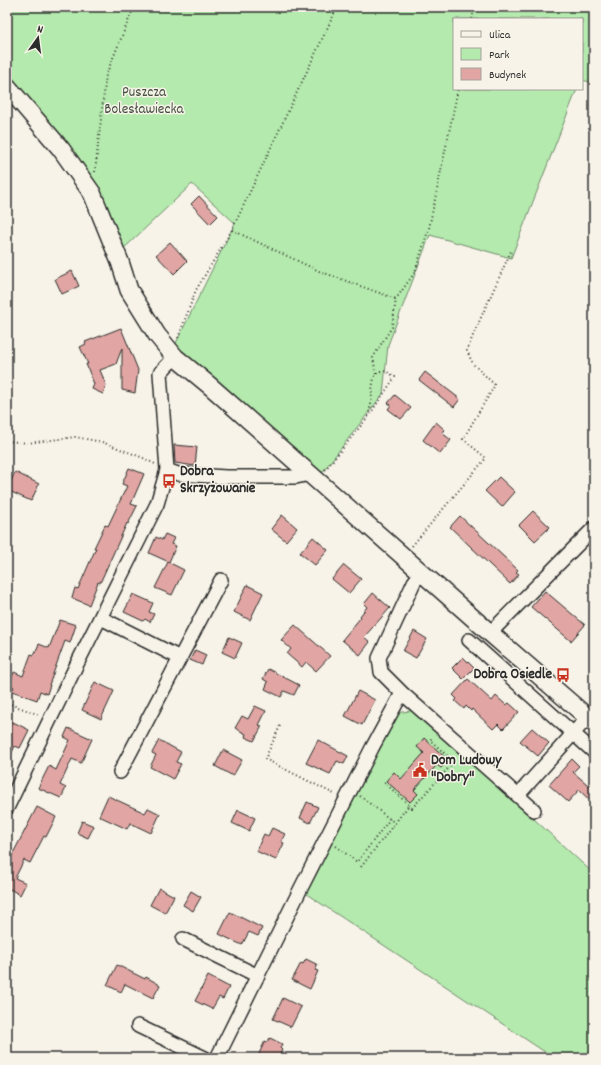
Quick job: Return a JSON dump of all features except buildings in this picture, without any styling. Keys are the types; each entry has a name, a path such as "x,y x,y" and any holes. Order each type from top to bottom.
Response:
{"main road":[{"path":"7,86 61,149 92,193 120,262 129,290 157,335 175,357 209,384 490,633 591,720"}],"street":[{"path":"7,808 157,504 166,470 160,373 175,357"},
{"path":"166,470 178,474 226,477 313,477"},
{"path":"490,633 594,528"},
{"path":"422,572 414,582 379,658 381,672 402,693 534,810"},
{"path":"120,772 221,580"},
{"path":"101,618 180,658"},
{"path":"469,640 594,752"},
{"path":"217,1058 326,840 402,693"},
{"path":"518,795 573,734 591,720"},
{"path":"183,939 258,976"},
{"path":"138,1026 205,1058"}],"path":[{"path":"92,193 106,75 134,7"},
{"path":"175,357 178,337 196,290 232,230 336,7"},
{"path":"472,18 475,7"},
{"path":"376,374 373,358 392,327 396,299 415,272 429,228 458,90"},
{"path":"232,230 319,271 396,299"},
{"path":"403,556 486,458 463,439 495,385 473,364 467,351 512,249"},
{"path":"313,477 368,417 395,377 389,372 382,371 376,374 372,382 371,405 368,417"},
{"path":"7,441 28,443 74,437 102,442 141,457 166,470"},
{"path":"7,704 51,718"},
{"path":"280,726 265,759 349,795 395,823"},
{"path":"384,782 412,808 454,762 430,740 441,728"},
{"path":"361,867 409,805"},
{"path":"326,840 357,862 390,819"}],"green space":[{"name":"Puszcza Bolesławiecka","path":"7,7 594,7 594,83 583,80 583,18 453,18 453,90 577,90 511,258 430,235 388,345 383,394 321,474 175,345 235,223 192,184 118,254 95,197 7,82"},
{"path":"415,710 594,874 594,1058 554,1058 305,893 397,713"}],"place":[{"name":"Dobra Skrzyżowanie","path":"169,481"},
{"name":"Dobra Osiedle","path":"563,675"},
{"name":"Dom Ludowy \"Dobry\"","path":"420,770"}]}
